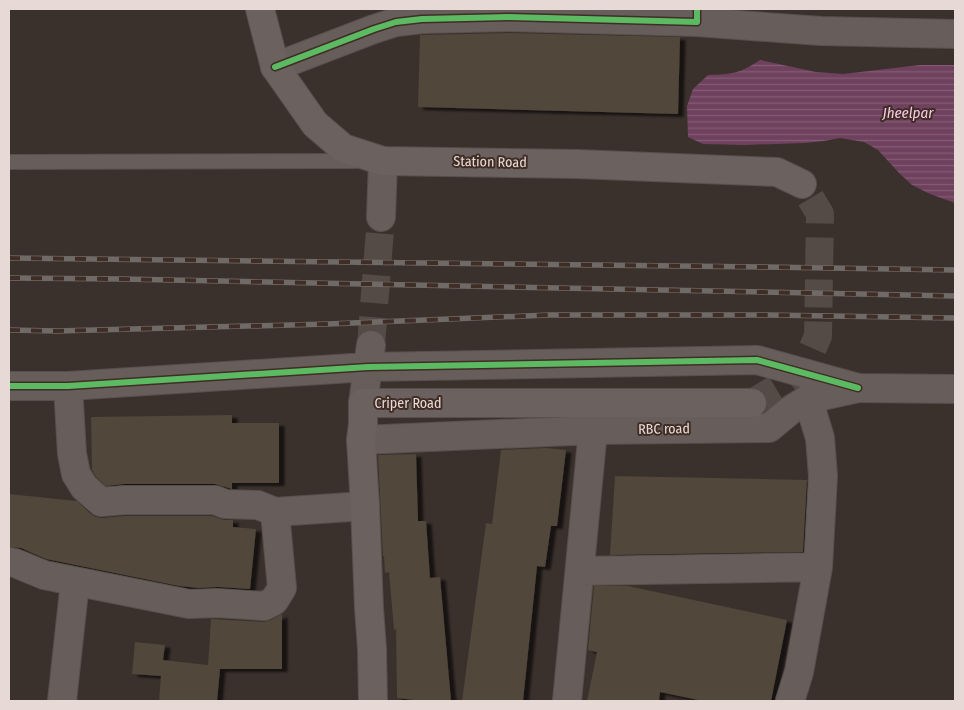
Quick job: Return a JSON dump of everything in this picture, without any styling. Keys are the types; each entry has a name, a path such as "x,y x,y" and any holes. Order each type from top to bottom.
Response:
{"main road":[{"name":"Station Road","path":"260,9 275,67 315,124 343,148 383,161 577,164 777,172 802,184"},
{"name":"Criper Road","path":"373,701 361,440 363,403 752,404"}],"street":[{"path":"275,67 396,22 509,13 697,15 821,31 955,34"},
{"path":"381,217 383,161"},
{"path":"363,403 369,356"},
{"path":"9,386 68,386 369,356 757,360 858,388"},
{"path":"68,386 72,454 76,474 84,487 101,502 124,500 215,500 225,504 258,505 275,512 365,506"},
{"name":"RBC road","path":"361,440 593,430 769,428 792,409 808,399 858,388 955,389"},
{"path":"790,701 798,672 818,567 823,476 820,438 808,399"},
{"path":"567,701 593,430"},
{"path":"9,562 44,575 189,604 217,603 264,606 274,601 282,588 275,512"},
{"path":"580,571 818,567"},
{"path":"62,701 75,582"}],"lane":[{"path":"9,162 383,161"}],"water":[{"name":"Jheelpar","path":"760,60 816,72 843,74 920,65 955,65 955,203 912,185 878,150 864,142 840,138 805,143 703,144 688,137 687,106 693,89 708,75 735,72"}],"building":[{"path":"509,33 680,37 678,114 418,107 420,35"},
{"path":"232,415 232,423 279,423 279,483 232,483 232,489 215,484 124,484 106,486 96,477 92,470 91,417"},
{"path":"546,448 566,450 557,526 551,526 545,567 537,566 523,701 462,701 486,523 492,524 501,450"},
{"path":"416,454 418,521 426,521 430,578 440,577 451,701 422,701 397,698 396,629 394,630 389,572 385,573 383,556 378,455"},
{"path":"615,476 807,480 803,552 610,555"},
{"path":"9,494 77,501 91,514 102,518 125,516 212,516 224,520 233,520 233,527 256,529 250,589 179,586 46,559 21,548 9,547"},
{"path":"594,586 628,586 787,620 771,701 703,701 660,692 659,701 587,701 597,652 588,650"},
{"path":"282,614 282,669 220,669 217,701 159,701 161,676 132,674 135,642 165,645 163,660 208,665 211,619 264,622"}],"tunnel":[{"path":"752,403 782,385 805,366 818,336 820,214 802,184"},
{"path":"371,345 381,217"}],"railway":[{"path":"9,258 955,270"},
{"path":"9,278 955,296"},
{"path":"9,330 57,331 328,324 549,315 768,315 955,318"}],"cycle path":[{"path":"275,67 396,22 422,19 509,17 697,22 697,9"},
{"path":"9,386 68,386 368,367 757,360 858,388"}]}
